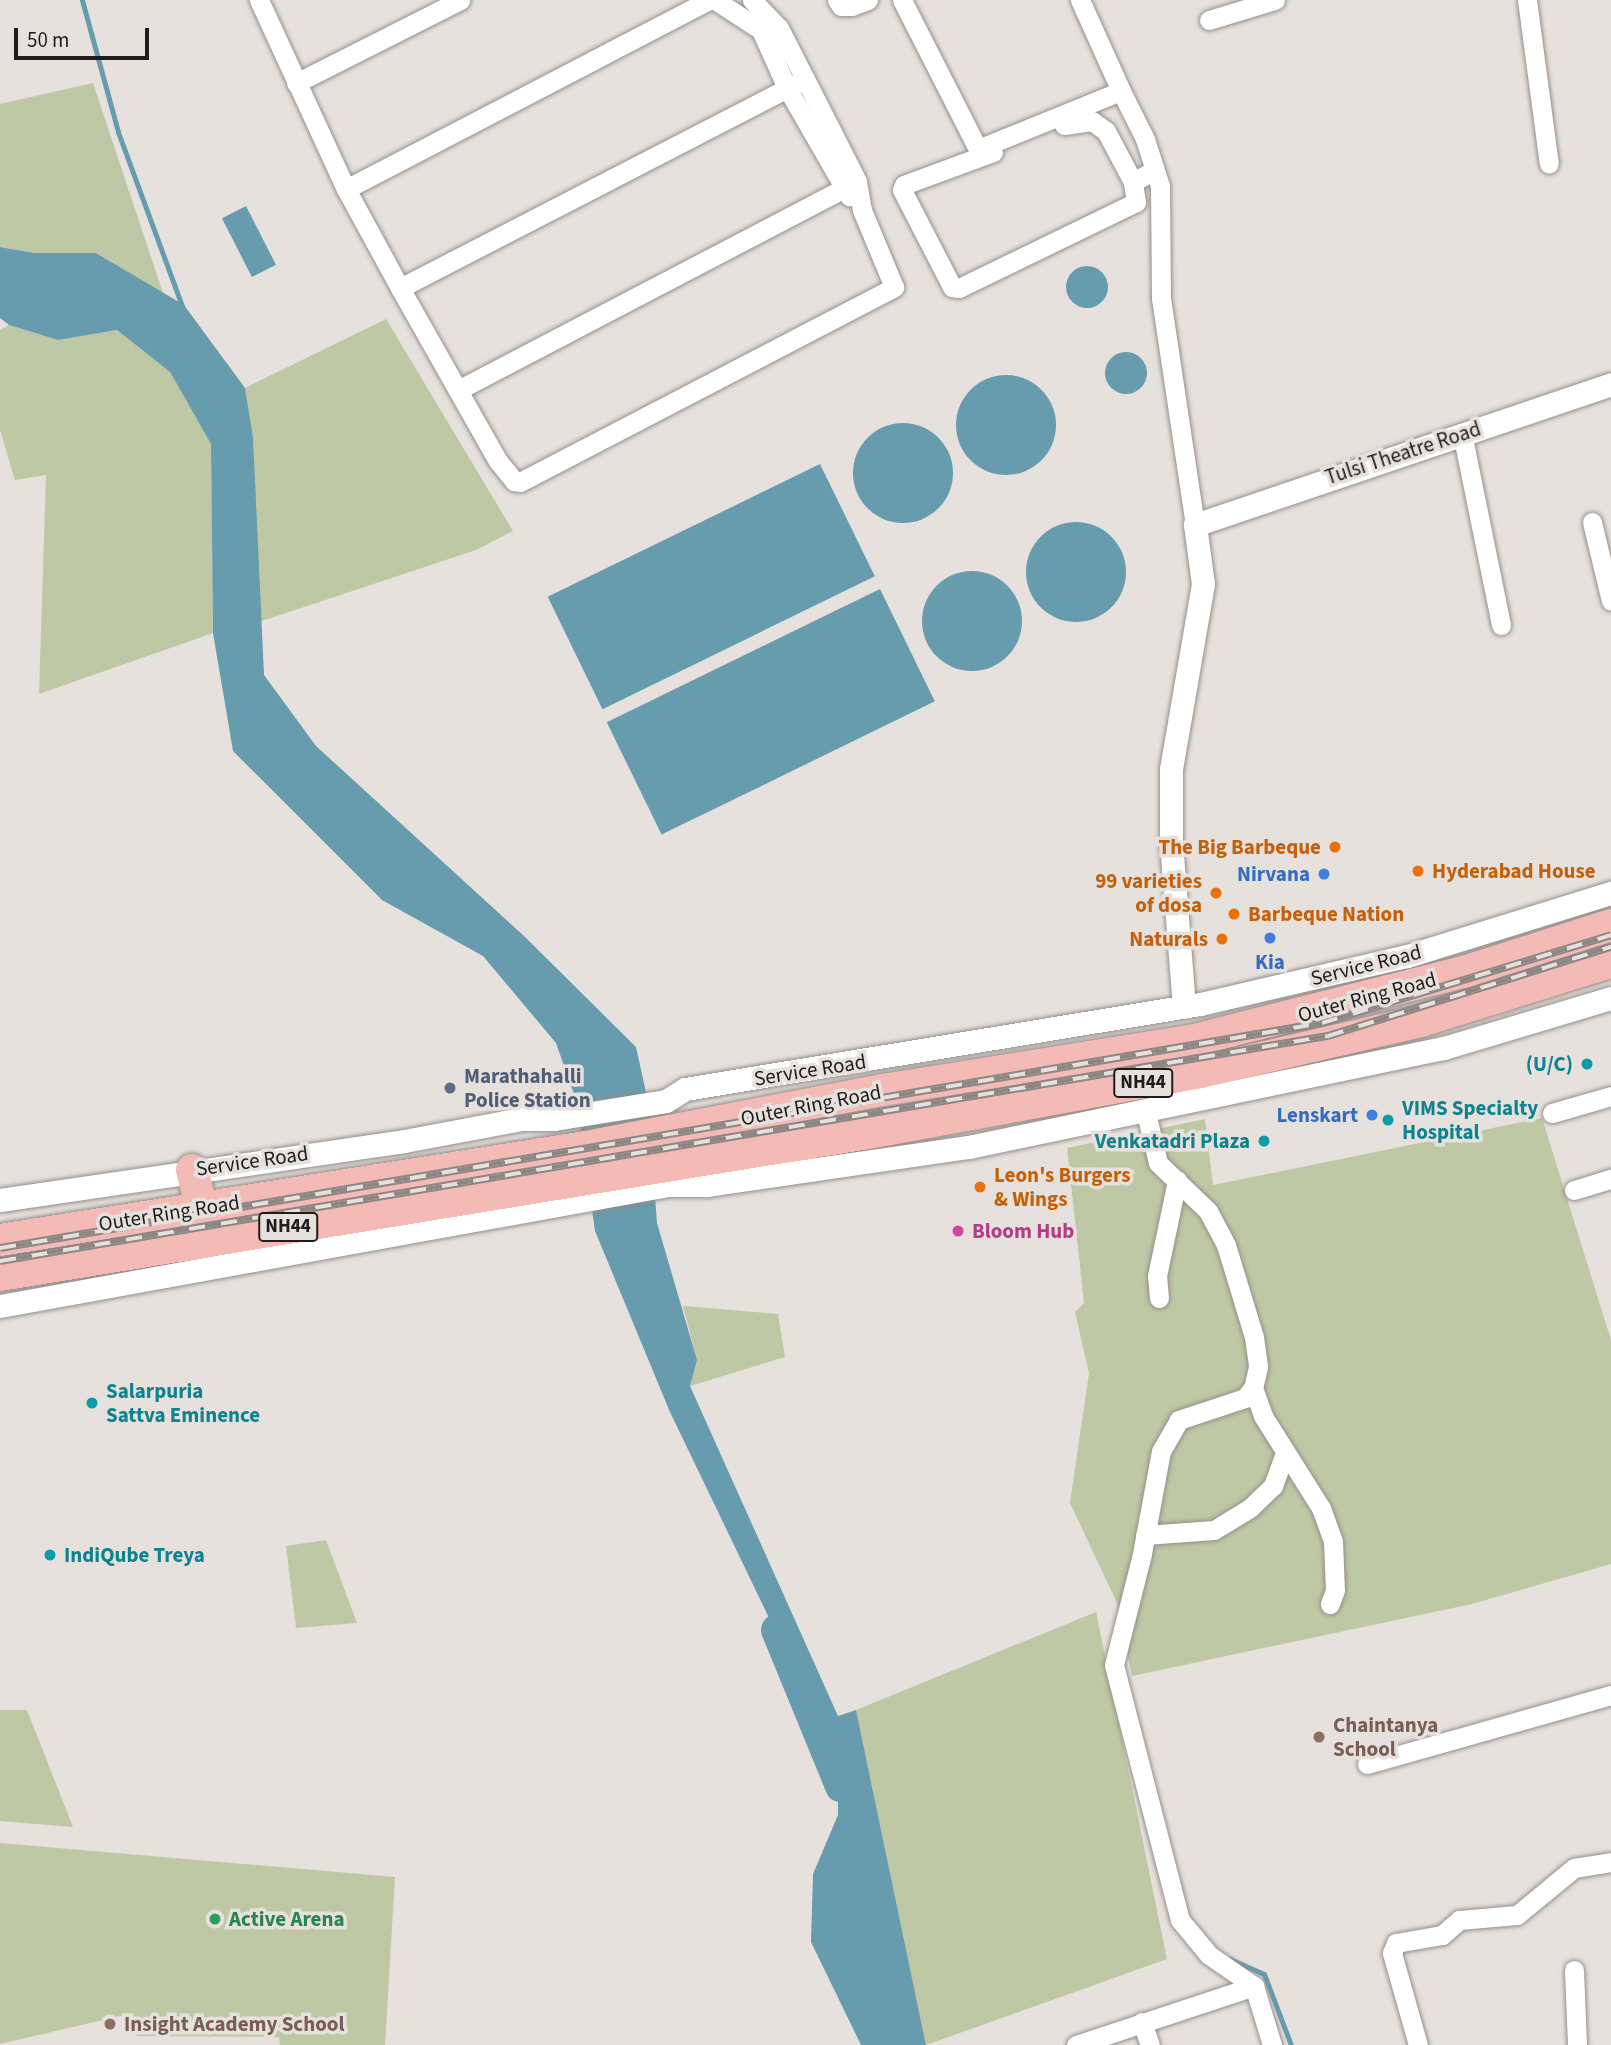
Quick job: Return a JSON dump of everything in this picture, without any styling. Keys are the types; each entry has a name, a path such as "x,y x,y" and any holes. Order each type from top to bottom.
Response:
{"highway":[{"name":"Outer Ring Road","path":"0,1240 560,1151 683,1130 883,1090 1222,1035 1467,971 1611,925"},
{"name":"Outer Ring Road","path":"0,1275 667,1176 1200,1072 1421,1021 1611,962"},
{"path":"192,1170 201,1207"}],"street":[{"path":"259,0 346,189 498,461 514,481 520,482 894,287 805,79 771,16 752,0"},
{"path":"296,83 460,0"},
{"path":"346,189 712,0 761,30 787,88 849,185"},
{"path":"837,0 841,6 852,6 868,0"},
{"path":"902,0 978,149 1121,91"},
{"path":"1080,0 1160,186 1161,298 1203,584 1171,769 1171,843 1184,1007"},
{"path":"1209,20 1275,0"},
{"path":"1527,0 1549,164"},
{"path":"400,288 805,79"},
{"path":"1080,119 1092,121 1105,131 1133,182 1136,202 959,288 947,284 901,195 904,185 1080,119"},
{"path":"1133,182 1155,170"},
{"path":"458,390 849,185"},
{"name":"Tulsi Theatre Road","path":"1195,526 1611,384"},
{"path":"1462,433 1501,625"},
{"path":"1592,522 1611,601"},
{"name":"Service Road","path":"0,1200 404,1141 522,1119 554,1119 666,1101 685,1089 1184,1007 1407,956 1611,893"},
{"path":"667,1176 706,1185 969,1147 1146,1113 1444,1048 1611,998"},
{"path":"1552,1113 1611,1096"},
{"path":"1146,1113 1158,1163 1208,1211 1226,1245 1254,1337 1258,1367 1253,1388 1245,1398 1197,1412 1173,1425 1161,1451 1145,1535 1114,1665 1127,1724 1180,1920 1209,1955 1254,1986 1272,2045"},
{"path":"1574,1189 1611,1178"},
{"path":"1159,1298 1157,1276 1177,1180"},
{"path":"0,1306 540,1211 577,1190"},
{"path":"1253,1388 1284,1455 1321,1508 1333,1541 1335,1590 1330,1604"},
{"path":"1145,1535 1214,1530 1250,1508 1273,1486 1284,1455"},
{"path":"1367,1764 1611,1695"},
{"path":"1418,2045 1392,1953 1396,1943 1442,1935 1459,1920 1517,1915 1574,1868 1611,1862"},
{"path":"1574,1970 1577,2045"},
{"path":"1076,2045 1254,1986"},
{"path":"1142,2022 1150,2045"}],"green space":[{"path":"93,83 163,293 96,253 34,253 0,247 0,104"},
{"path":"386,319 513,531 476,550 259,622 253,437 245,388"},
{"path":"9,325 58,340 117,330 170,372 211,444 213,633 39,694 46,475 15,480 0,430 0,330"},
{"path":"1542,1118 1611,1340 1611,1564 1472,1604 1132,1676 1117,1603 1070,1503 1089,1373 1075,1312 1084,1303 1067,1148 1205,1119 1213,1185"},
{"path":"683,1306 778,1314 785,1357 690,1386 697,1360"},
{"path":"326,1540 357,1623 296,1628 286,1546"},
{"path":"1096,1612 1167,1959 926,2045 856,1710"},
{"path":"0,1710 27,1710 73,1827 0,1821"},
{"name":"Active Arena","path":"0,1843 395,1877 385,2045 280,2045 279,2037 137,2036 133,2013 0,2044"}],"water":[{"path":"246,206 276,265 252,277 222,218"},
{"path":"0,247 34,253 96,253 184,305 245,388 253,437 264,675 316,746 524,936 636,1047 647,1097 657,1223 697,1360 690,1386 838,1716 856,1710 926,2045 861,2045 811,1942 813,1874 838,1815 838,1781 808,1699 670,1412 595,1231 577,1103 556,1043 483,956 382,900 233,751 213,633 211,444 170,372 117,330 58,340 9,325 0,318"},
{"path":"1087,266 1102,272 1108,287 1102,302 1087,308 1072,302 1066,287 1072,272"},
{"path":"1126,352 1141,358 1147,373 1141,388 1126,394 1111,388 1105,373 1111,358"},
{"path":"1006,375 1034,383 1048,397 1056,425 1048,453 1034,467 1006,475 978,467 964,453 956,425 964,397 978,383"},
{"path":"903,423 931,431 945,445 953,473 945,501 931,515 903,523 875,515 861,501 853,473 861,445 875,431"},
{"path":"820,464 875,576 602,709 548,597"},
{"path":"1076,522 1104,530 1118,544 1126,572 1118,600 1104,614 1076,622 1048,614 1034,600 1026,572 1034,544 1048,530"},
{"path":"972,571 1000,579 1014,593 1022,621 1014,649 1000,663 972,671 944,663 930,649 922,621 930,593 944,579"},
{"path":"880,589 935,701 662,835 607,722"}],"waterway":[{"path":"82,0 118,132 183,309"},
{"path":"777,1630 841,1786"},
{"path":"1230,1959 1264,1974 1291,2045"}],"railway":[{"path":"0,1248 1322,1023 1611,935"},
{"path":"0,1261 1328,1036 1611,947"}],"place":[{"name":"The Big Barbeque","path":"1335,847"},
{"name":"Hyderabad House","path":"1418,871"},
{"name":"Nirvana","path":"1324,874"},
{"name":"99 varieties of dosa","path":"1216,893"},
{"name":"Barbeque Nation","path":"1234,914"},
{"name":"Kia","path":"1270,938"},
{"name":"Naturals","path":"1222,939"},
{"name":"(U/C)","path":"1587,1064"},
{"name":"Marathahalli Police Station","path":"450,1088"},
{"name":"Lenskart","path":"1372,1115"},
{"name":"VIMS Specialty Hospital","path":"1388,1120"},
{"name":"Venkatadri Plaza","path":"1264,1141"},
{"name":"Leon's Burgers & Wings","path":"980,1187"},
{"name":"Bloom Hub","path":"958,1231"},
{"name":"Salarpuria Sattva Eminence","path":"92,1403"},
{"name":"IndiQube Treya","path":"50,1555"},
{"name":"Chaintanya School","path":"1319,1737"},
{"name":"Active Arena","path":"215,1919"},
{"name":"Insight Academy School","path":"110,2024"}]}
